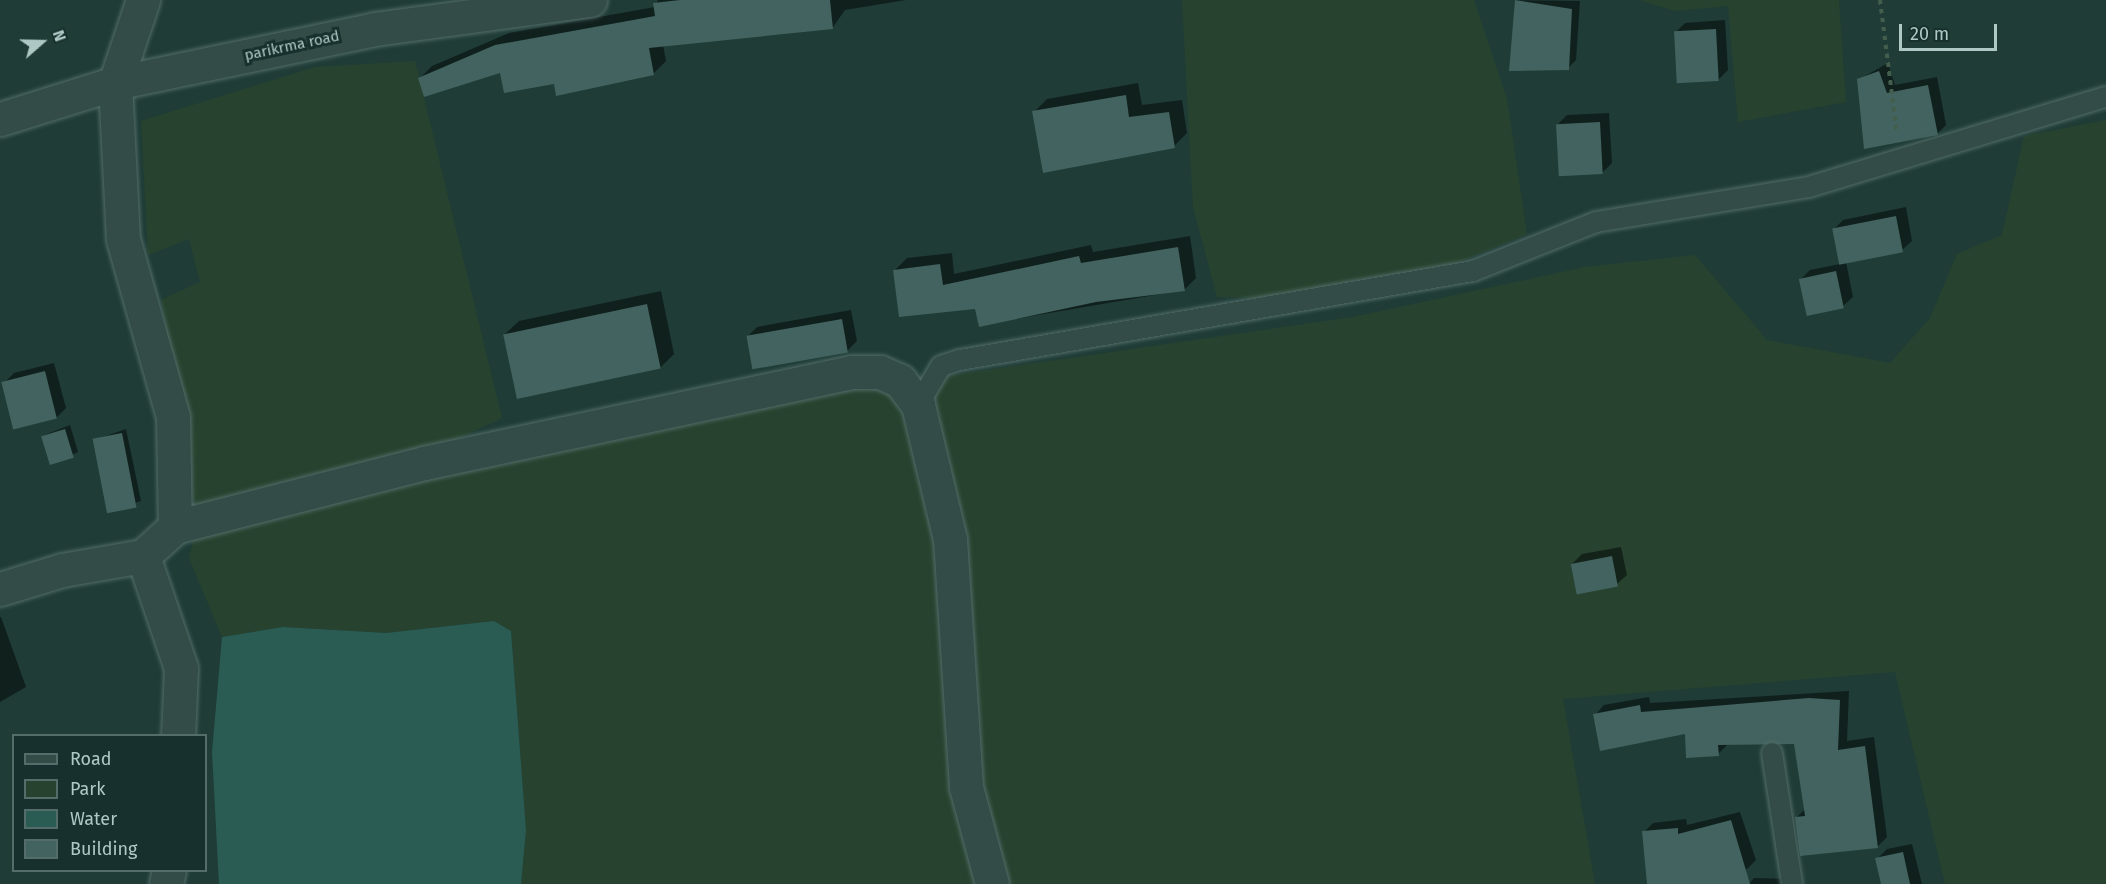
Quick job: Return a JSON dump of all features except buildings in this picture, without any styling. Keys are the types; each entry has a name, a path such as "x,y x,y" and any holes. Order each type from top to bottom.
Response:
{"street":[{"path":"143,0 116,83 123,239 173,417 175,527"},
{"name":"parikrma road","path":"0,119 116,83 375,28 574,1"},
{"path":"0,589 62,570 143,556 175,527 424,463 852,372 880,372 900,381 918,405 950,539 966,787 992,884"},
{"path":"143,556 181,668 178,734"}],"lane":[{"path":"918,405 941,366 960,360 1473,272 1596,222 1809,187 2106,97"},
{"path":"1772,753 1792,884"}],"path":[{"path":"1880,0 1901,161"}],"green space":[{"path":"1182,0 1474,0 1507,99 1527,234 1404,285 1316,300 1217,297 1193,207"},
{"path":"1640,0 1839,0 1846,102 1738,122 1728,6 1675,11"},
{"path":"415,61 502,418 447,444 195,510 161,300 200,282 189,239 148,255 141,121 315,67"},
{"path":"2106,120 2106,884 1945,884 1895,672 1563,699 1595,884 521,884 526,830 511,631 493,621 386,633 283,627 222,637 189,558 197,525 834,392 1353,317 1585,267 1695,255 1767,340 1890,363 1930,318 1957,254 2002,235 2024,136"}],"water":[{"path":"494,621 511,631 526,830 521,884 219,884 212,752 222,637 283,627 386,633"}]}
